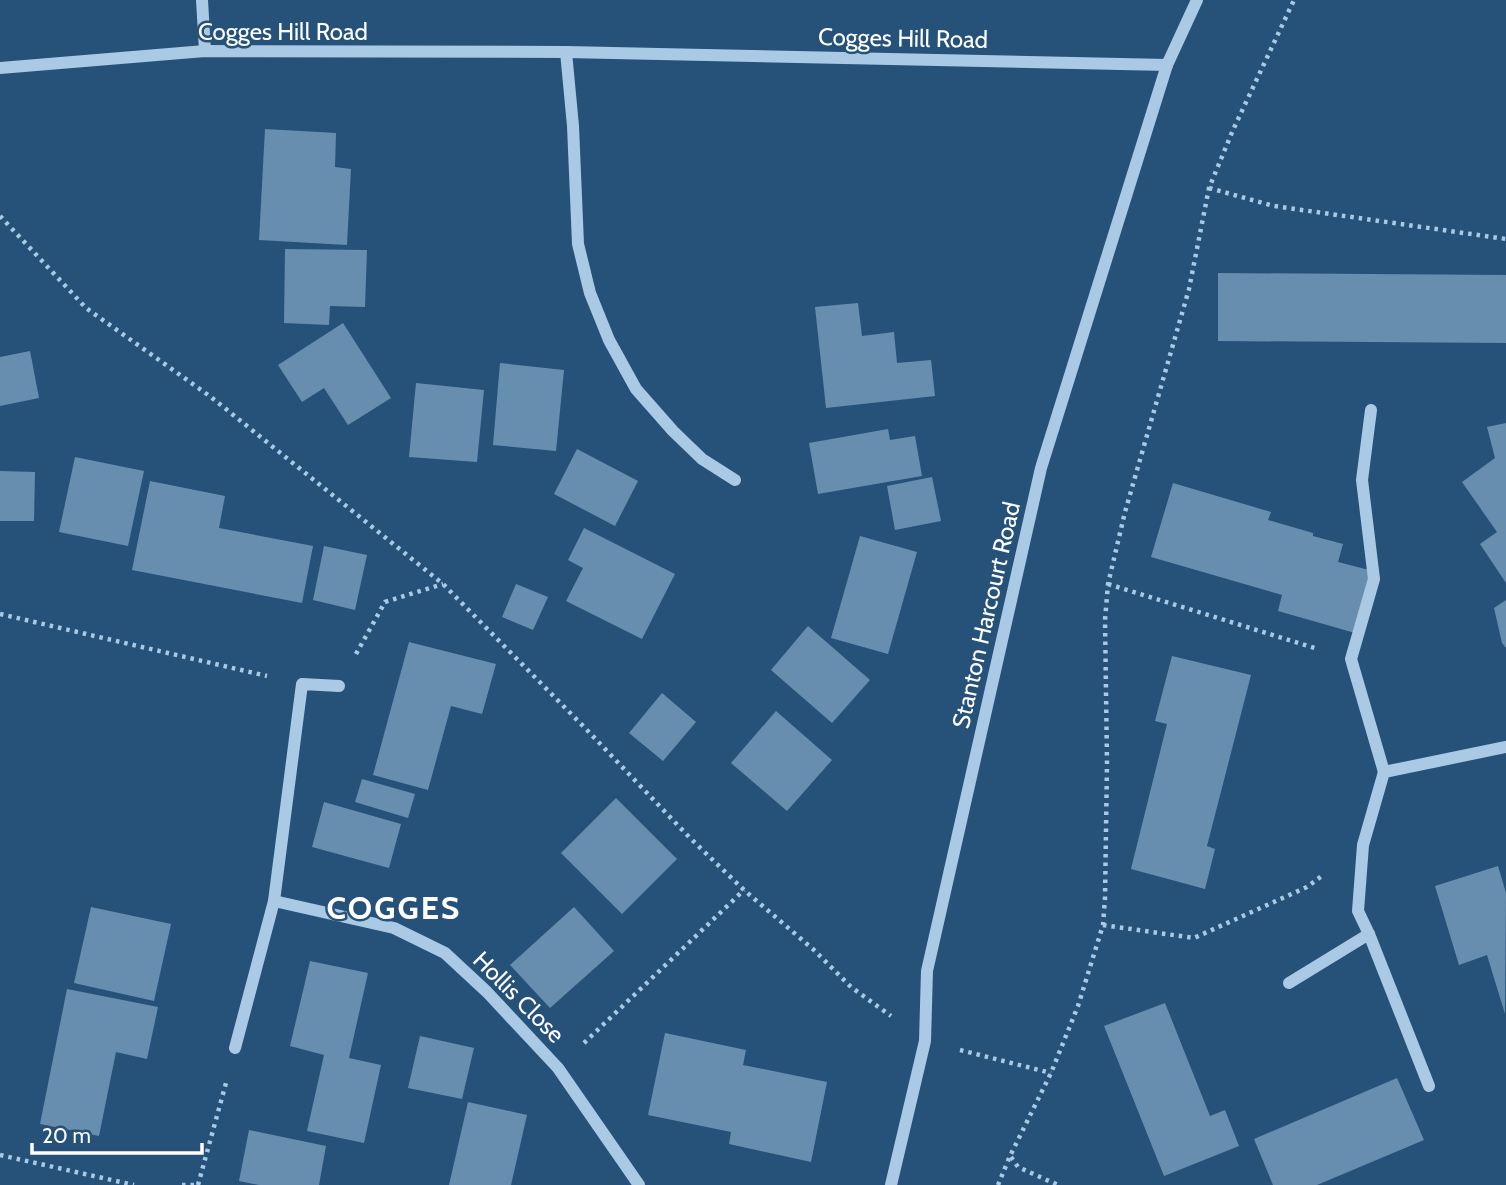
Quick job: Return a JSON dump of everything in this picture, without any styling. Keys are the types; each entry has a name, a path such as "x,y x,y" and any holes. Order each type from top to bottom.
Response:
{"street":[{"path":"202,0 205,51"},
{"path":"1167,65 1197,0"},
{"name":"Cogges Hill Road","path":"0,68 205,51 566,52 1167,65"},
{"path":"566,52 573,127 578,244 590,293 609,340 636,390 702,458 735,480"},
{"name":"Stanton Harcourt Road","path":"891,1185 925,1041 927,971 1041,468 1167,65"},
{"path":"1371,410 1362,480 1374,579 1351,659 1384,772 1363,845 1358,911 1429,1086"},
{"path":"235,1048 274,901 302,684 339,686"},
{"path":"1384,772 1506,747"},
{"name":"Hollis Close","path":"274,901 394,928 444,953 487,992 558,1068 639,1185"},
{"path":"1289,983 1369,934"}],"path":[{"path":"998,1185 1051,1073 1078,1006 1103,925 1107,763 1105,620 1108,584 1125,512 1189,289 1209,188 1294,0"},
{"path":"1209,188 1274,206 1506,239"},
{"path":"0,216 86,308 211,397 443,584 690,838 851,987 925,1041 1051,1073"},
{"path":"339,686 385,602 443,584"},
{"path":"1108,584 1351,659"},
{"path":"0,614 302,684"},
{"path":"1103,925 1194,938 1307,887 1363,845"},
{"path":"558,1068 744,890"},
{"path":"182,1185 199,1185 235,1048"},
{"path":"0,1155 134,1185"},
{"path":"1010,1156 1018,1167 1058,1185"}],"building":[{"path":"265,129 336,133 335,167 351,169 347,245 259,240"},
{"path":"285,249 367,250 365,307 330,306 329,325 284,323"},
{"path":"1218,273 1506,275 1506,343 1218,341"},
{"path":"858,303 862,336 894,332 897,363 931,360 935,396 826,408 815,307"},
{"path":"343,323 391,398 348,425 324,388 302,402 278,365"},
{"path":"30,351 39,398 0,406 0,357"},
{"path":"500,363 564,370 556,451 493,445"},
{"path":"416,383 484,390 477,462 409,457"},
{"path":"1506,423 1506,583 1480,544 1497,532 1462,482 1495,458 1487,427"},
{"path":"888,429 890,440 915,436 922,476 818,494 809,443"},
{"path":"577,449 638,481 615,526 554,494"},
{"path":"75,457 144,471 128,546 59,532"},
{"path":"0,471 35,472 34,521 0,521"},
{"path":"932,477 941,521 895,530 887,486"},
{"path":"150,481 225,496 219,528 313,546 302,603 132,570"},
{"path":"1173,483 1271,512 1268,520 1343,544 1338,562 1373,571 1355,633 1278,611 1282,595 1151,557"},
{"path":"584,528 675,574 642,639 566,601 583,568 568,560"},
{"path":"860,536 917,552 888,654 831,638"},
{"path":"324,546 367,555 355,610 313,600"},
{"path":"516,584 548,597 533,630 502,617"},
{"path":"1506,600 1506,648 1502,643 1494,608"},
{"path":"808,626 870,680 832,723 771,670"},
{"path":"409,642 496,664 482,714 451,706 428,790 373,775"},
{"path":"1172,656 1251,675 1207,846 1215,849 1205,889 1131,869 1167,724 1155,721"},
{"path":"662,693 696,722 663,761 629,733"},
{"path":"776,711 832,760 787,811 731,763"},
{"path":"362,779 415,794 408,818 355,802"},
{"path":"616,798 677,859 622,914 561,853"},
{"path":"324,802 401,824 389,868 312,847"},
{"path":"1498,866 1506,893 1505,1014 1487,955 1459,965 1435,886"},
{"path":"91,907 171,924 154,1001 74,983"},
{"path":"574,907 614,951 550,1008 510,965"},
{"path":"310,961 368,973 349,1058 381,1065 364,1143 307,1131 324,1055 290,1046"},
{"path":"67,989 158,1007 147,1059 116,1052 99,1136 40,1124"},
{"path":"1165,1003 1210,1116 1225,1110 1239,1146 1164,1176 1104,1026"},
{"path":"665,1033 746,1050 743,1065 827,1082 811,1162 729,1144 731,1132 648,1115"},
{"path":"420,1036 474,1048 462,1099 408,1088"},
{"path":"1397,1078 1424,1140 1317,1185 1273,1185 1254,1139"},
{"path":"468,1102 527,1115 511,1185 449,1185"},
{"path":"249,1130 326,1146 319,1185 259,1185 239,1181"}],"district":[{"name":"COGGES","path":"394,907"}]}
